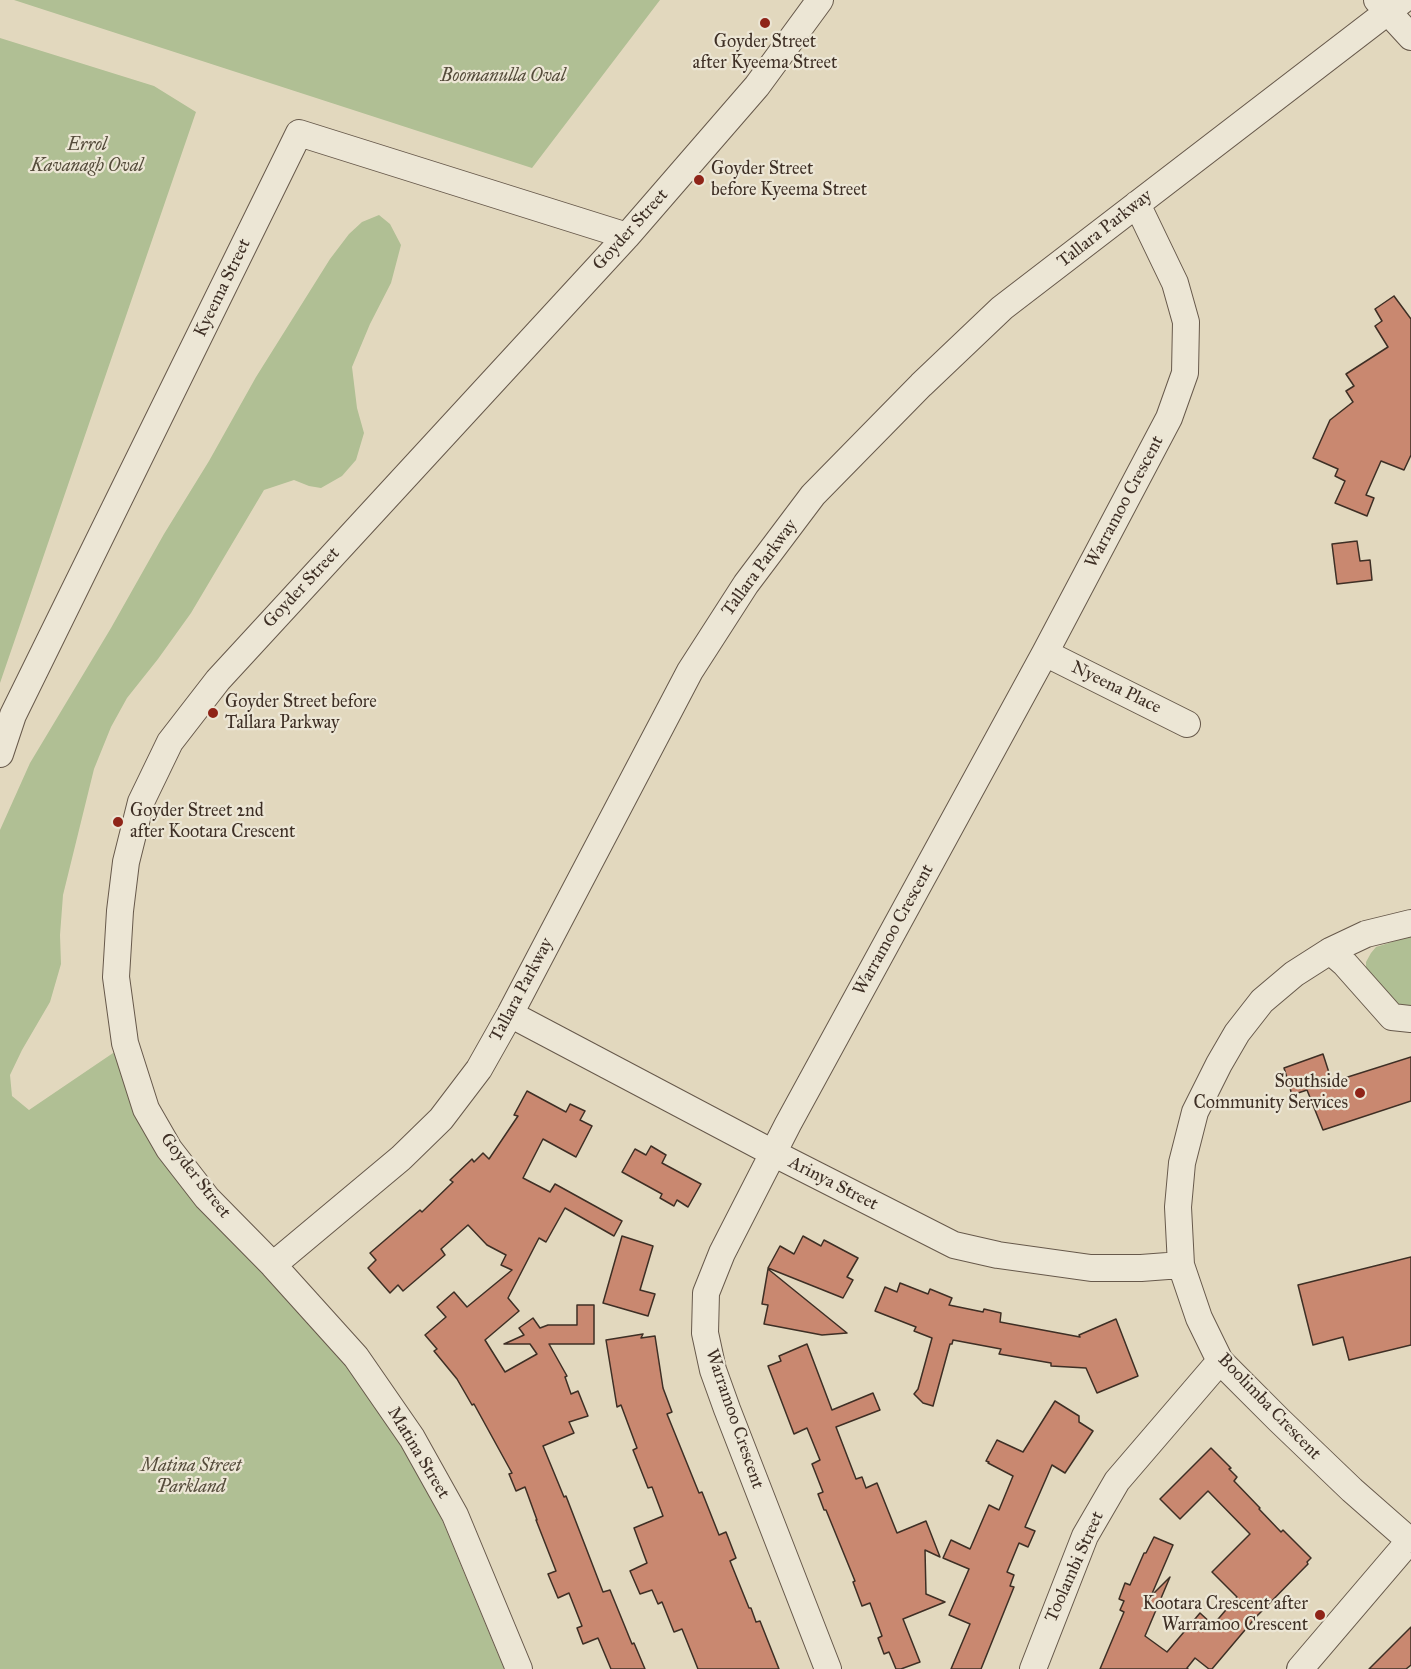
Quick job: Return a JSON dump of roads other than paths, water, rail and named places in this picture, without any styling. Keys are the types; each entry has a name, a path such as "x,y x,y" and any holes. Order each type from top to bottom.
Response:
{"street":[{"name":"Goyder Street","path":"273,1265 207,1198 169,1149 146,1109 125,1043 116,977 120,911 126,862 141,802 170,742 218,680 627,236 757,86 820,0"},
{"path":"1389,4 1411,37"},
{"name":"Tallara Parkway","path":"273,1265 400,1158 441,1119 478,1069 510,1014 690,671 746,584 813,495 921,385 1002,308 1389,4"},
{"name":"Kyeema Street","path":"0,754 13,715 299,133 627,236"},
{"name":"Warramoo Crescent","path":"828,1669 726,1409 713,1370 705,1333 706,1293 722,1253 773,1153 1045,653 1169,418 1185,373 1186,322 1175,283 1137,204"},
{"name":"Nyeena Place","path":"1045,653 1187,724"},
{"name":"Boolimba Crescent","path":"1410,1540 1352,1490 1220,1361 1199,1318 1180,1265 1178,1207 1182,1163 1195,1112 1237,1033 1262,1001 1294,974 1330,951 1366,934 1411,923"},
{"path":"1330,951 1345,964 1392,1017 1411,1019"},
{"name":"Arinya Street","path":"510,1014 773,1153 954,1245 998,1255 1091,1268 1180,1265"},
{"name":"Matina Street","path":"273,1265 356,1357 412,1438 455,1515 519,1669"},
{"name":"Toolambi Street","path":"1033,1669 1085,1536 1117,1481 1220,1361"},
{"path":"1300,1669 1410,1540"}],"place":[{"name":"Goyder Street after Kyeema Street","path":"765,23"},
{"name":"Goyder Street before Kyeema Street","path":"699,180"},
{"name":"Goyder Street before Tallara Parkway","path":"213,713"},
{"name":"Goyder Street 2nd after Kootara Crescent","path":"118,822"},
{"name":"Southside Community Services","path":"1360,1093"},
{"name":"Kootara Crescent after Warramoo Crescent","path":"1320,1615"}],"park label":[{"name":"Boomanulla Oval","path":"503,77"},
{"name":"Errol Kavanagh Oval","path":"87,156"},
{"name":"Matina Street Parkland","path":"191,1477"}]}
